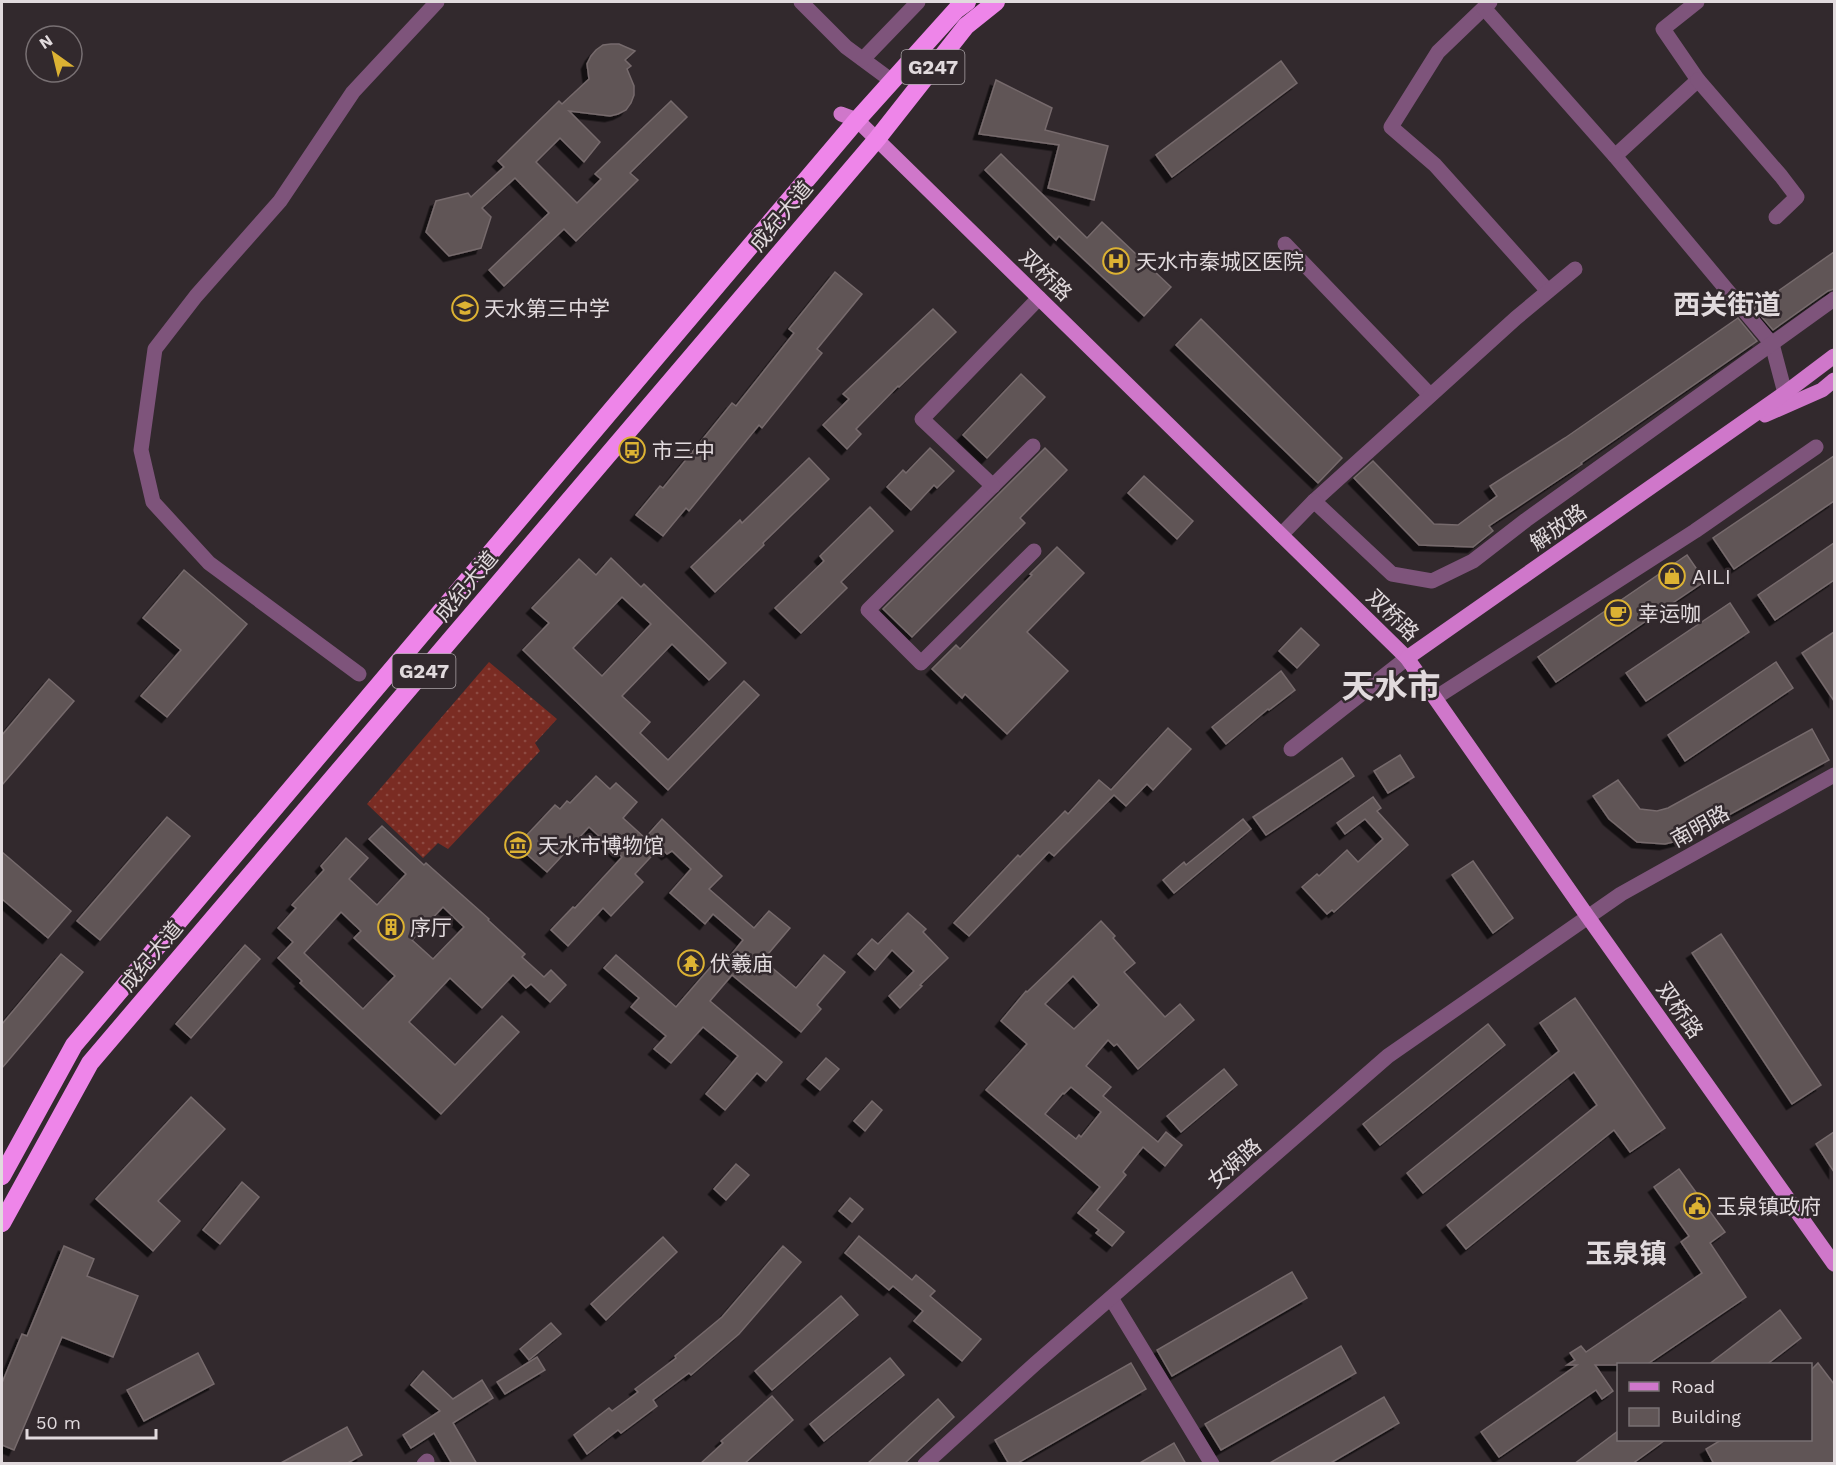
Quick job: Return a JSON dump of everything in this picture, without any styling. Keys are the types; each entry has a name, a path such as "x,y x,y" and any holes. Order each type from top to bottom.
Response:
{"highway":[{"name":"成纪大道","path":"2,1176 74,1045 849,117 892,81 956,10 967,2"},
{"name":"成纪大道","path":"2,1223 90,1063 876,139 966,26 996,2"}],"main road":[{"name":"双桥路","path":"849,117 876,139 1407,658 1834,1264"},
{"name":"解放路","path":"1407,658 1785,393 1834,356"},
{"name":"解放路","path":"1732,430 1822,390 1834,380"}],"street":[{"path":"359,674 208,563 153,502 141,450 155,349 196,296 280,201 353,92 437,2"},
{"path":"801,2 846,47 892,81"},
{"path":"862,60 918,2"},
{"path":"1697,2 1663,29 1698,80 1797,197 1776,217"},
{"path":"1548,291 1435,165 1390,127 1438,52 1487,5 1772,344 1785,393"},
{"path":"1615,156 1698,80"},
{"path":"1285,244 1430,395"},
{"path":"1281,535 1314,501 1430,395 1575,269"},
{"path":"993,486 922,418 1039,298"},
{"path":"1314,501 1392,574 1431,581 1473,561 1526,520 1834,299"},
{"path":"1033,446 868,610 921,663 1034,551"},
{"path":"1436,698 1695,531 1816,447"},
{"path":"1292,749 1407,658"},
{"name":"南明路","path":"1588,917 1621,894 1834,775"},
{"name":"女娲路","path":"925,1464 1388,1056 1588,917"},
{"path":"1111,1298 1212,1464"}],"shaded area":[{"path":"489,662 557,719 535,743 540,751 448,849 438,843 423,858 367,804"}],"building":[{"path":"619,44 635,51 625,60 631,66 627,69 634,86 631,103 626,110 610,116 569,111 600,142 584,162 560,138 536,162 577,203 601,179 595,174 671,101 687,117 630,173 638,180 576,241 564,229 504,286 489,270 549,213 515,178 482,208 491,217 481,248 449,256 426,232 436,201 468,193 471,197 504,167 498,161 559,101 562,104 589,79 587,64 591,56 603,45"},
{"path":"1281,61 1297,83 1172,177 1156,155"},
{"path":"996,80 1052,108 1045,130 1108,146 1094,200 1048,188 1059,145 979,134"},
{"path":"1001,154 1087,238 1102,222 1171,287 1144,316 1059,236 1056,240 985,170"},
{"path":"1834,252 1834,289 1773,330 1754,308"},
{"path":"835,272 862,294 817,349 822,353 762,428 759,425 689,511 686,508 663,536 636,515 660,486 663,488 732,403 736,406 794,333 789,329"},
{"path":"933,309 956,332 856,429 861,434 847,449 823,425 849,399 843,394"},
{"path":"1738,318 1757,341 1582,464 1489,526 1493,531 1473,547 1419,545 1354,478 1373,461 1434,524 1458,525 1497,496 1490,486 1565,438"},
{"path":"1201,319 1342,458 1318,483 1176,345"},
{"path":"1021,374 1045,397 987,458 963,435"},
{"path":"930,448 954,471 937,488 934,485 911,510 887,487 903,470 906,473"},
{"path":"1045,448 1067,470 1020,518 1025,523 912,637 883,609"},
{"path":"1834,456 1834,501 1734,569 1713,538"},
{"path":"809,458 829,479 715,592 691,567 740,520 742,523"},
{"path":"1144,476 1193,521 1177,539 1128,493"},
{"path":"870,507 893,531 841,582 847,588 801,633 775,608 824,561 820,556"},
{"path":"1834,543 1834,580 1775,620 1758,595"},
{"path":"1057,547 1084,573 1027,632 1068,671 1007,734 965,694 962,698 932,669 956,645 960,649"},
{"path":"1687,555 1705,581 1556,682 1538,657"},
{"path":"611,558 641,587 644,584 726,663 709,680 672,644 622,696 650,722 640,733 668,760 744,681 759,695 668,790 523,650 549,623 532,608 579,559 596,575","holes":["622,597 651,624 602,676 573,648"]},
{"path":"184,570 247,624 167,717 141,696 181,650 143,618"},
{"path":"1730,603 1749,632 1646,701 1626,673"},
{"path":"1301,628 1319,645 1297,668 1279,651"},
{"path":"1834,632 1834,701 1802,653"},
{"path":"1776,662 1793,688 1685,761 1668,735"},
{"path":"1281,671 1295,690 1226,744 1212,727"},
{"path":"49,679 74,701 2,785 2,735"},
{"path":"1168,728 1191,749 1153,790 1147,784 1126,806 1114,795 1054,856 1049,852 969,936 954,923 1018,855 1020,857 1065,811 1068,814 1099,780 1111,790"},
{"path":"1812,729 1829,760 1685,839 1665,844 1637,842 1609,819 1593,796 1618,780 1640,809 1657,811 1668,808"},
{"path":"1400,755 1414,777 1388,793 1374,771"},
{"path":"1342,758 1354,776 1266,835 1253,817"},
{"path":"596,776 610,789 616,783 637,802 623,818 645,838 662,819 722,876 709,889 754,928 769,911 790,928 763,960 796,988 824,955 845,972 817,1005 821,1009 801,1032 732,975 710,1001 782,1062 766,1081 757,1073 725,1110 706,1094 738,1056 703,1027 671,1063 654,1049 666,1036 631,1007 639,998 604,968 616,955 676,1007 720,956 726,961 743,940 713,914 705,924 670,893 691,869 672,851 667,854 660,847 635,874 643,882 611,916 603,908 568,946 551,930 573,907 575,908 622,857 589,827 547,872 522,850 530,842 525,837 555,805 560,809 567,801 570,803"},
{"path":"1373,797 1381,808 1377,811 1408,845 1334,912 1332,910 1327,914 1302,887 1317,874 1319,876 1347,850 1358,862 1383,839 1365,819 1345,834 1337,823"},
{"path":"167,817 190,836 100,940 77,921"},
{"path":"1243,819 1251,829 1174,893 1163,880 1184,862 1186,865"},
{"path":"382,826 424,865 426,863 489,919 525,954 522,957 544,977 551,970 566,985 550,1002 531,984 526,988 513,975 482,1008 450,978 409,1022 455,1065 502,1016 519,1032 441,1114 300,983 302,981 278,958 293,942 278,928 296,908 292,905 324,870 321,866 346,838 368,858 349,879 377,905 406,874 369,839","holes":["443,907 464,927 433,959 412,940","341,912 361,931 354,938 395,976 363,1009 304,953"]},
{"path":"2,852 71,911 48,938 2,899"},
{"path":"1473,861 1513,918 1493,933 1452,875"},
{"path":"908,913 926,929 923,932 948,958 900,1008 889,996 914,971 892,950 875,970 858,954 872,939 878,944"},
{"path":"1101,921 1135,963 1124,972 1165,1017 1180,1004 1194,1020 1138,1069 1117,1044 1114,1046 1108,1040 1086,1066 1111,1087 1103,1096 1158,1142 1166,1132 1182,1145 1165,1166 1143,1147 1123,1172 1126,1175 1097,1210 1124,1232 1112,1246 1096,1233 1099,1230 1078,1213 1100,1187 986,1090 1027,1044 1001,1021 1027,992","holes":["1073,976 1099,1005 1074,1029 1045,1004","1071,1087 1101,1112 1081,1137 1079,1135 1076,1139 1045,1114"]},
{"path":"1721,934 1821,1085 1792,1104 1692,953"},
{"path":"245,945 260,959 191,1038 176,1024"},
{"path":"61,954 83,972 2,1068 2,1024"},
{"path":"1575,998 1665,1128 1630,1152 1614,1130 1466,1249 1447,1225 1597,1105 1574,1072 1423,1193 1407,1173 1559,1051 1540,1023"},
{"path":"1488,1024 1505,1045 1380,1145 1363,1124"},
{"path":"826,1058 839,1069 820,1090 807,1079"},
{"path":"1224,1069 1237,1085 1181,1132 1167,1116"},
{"path":"191,1097 225,1129 158,1201 180,1221 153,1251 96,1199"},
{"path":"872,1101 882,1110 865,1131 854,1121"},
{"path":"1834,1132 1834,1172 1816,1144"},
{"path":"736,1164 749,1175 726,1200 714,1189"},
{"path":"1679,1169 1725,1232 1710,1243 1746,1297 1649,1363 1595,1365 1613,1391 1602,1399 1596,1390 1499,1457 1481,1432 1577,1365 1567,1365 1575,1360 1570,1353 1581,1346 1586,1352 1702,1273 1681,1242 1689,1236 1654,1187"},
{"path":"242,1182 259,1197 220,1244 203,1230"},
{"path":"850,1198 863,1209 852,1222 839,1211"},
{"path":"859,1236 912,1280 916,1275 935,1291 930,1296 981,1339 962,1361 914,1321 923,1311 893,1286 889,1290 845,1253"},
{"path":"663,1237 677,1252 606,1320 591,1304"},
{"path":"64,1246 94,1259 87,1276 138,1296 113,1357 62,1337 14,1450 2,1445 2,1383 22,1334 27,1336"},
{"path":"783,1246 801,1262 739,1334 691,1375 689,1373 653,1400 657,1406 621,1433 618,1430 587,1454 574,1435 609,1408 612,1411 638,1392 635,1389 676,1358 675,1356 722,1317"},
{"path":"1292,1272 1307,1298 1172,1376 1157,1350"},
{"path":"841,1296 858,1315 772,1390 755,1371"},
{"path":"1780,1310 1801,1338 1769,1363 1711,1363"},
{"path":"551,1323 561,1334 529,1360 520,1349"},
{"path":"1341,1346 1356,1373 1221,1450 1205,1424"},
{"path":"198,1353 214,1384 144,1421 127,1390"},
{"path":"537,1357 545,1370 505,1394 497,1382"},
{"path":"890,1358 904,1375 824,1441 810,1424"},
{"path":"1131,1363 1146,1389 1016,1464 1009,1464 995,1440"},
{"path":"1818,1363 1834,1384 1834,1464 1714,1464 1706,1449 1719,1441 1812,1441 1812,1369"},
{"path":"423,1371 453,1399 482,1380 493,1398 453,1423 477,1464 452,1464 434,1433 411,1448 403,1435 440,1411 411,1385"},
{"path":"772,1396 793,1420 744,1464 700,1464 723,1443 721,1441"},
{"path":"1384,1397 1399,1423 1329,1464 1268,1464"},
{"path":"938,1399 954,1417 904,1464 867,1464"},
{"path":"347,1427 362,1455 346,1464 279,1464"},
{"path":"1617,1432 1617,1441 1664,1441 1632,1464 1574,1464"},
{"path":"1174,1443 1186,1464 1138,1464"}],"place":[{"name":"天水市秦城区医院","path":"1116,261"},
{"name":"天水第三中学","path":"465,308"},
{"name":"市三中","path":"632,450"},
{"name":"AILI","path":"1672,576"},
{"name":"幸运咖","path":"1618,613"},
{"name":"天水市博物馆","path":"518,845"},
{"name":"序厅","path":"391,927"},
{"name":"伏羲庙","path":"691,963"},
{"name":"玉泉镇政府","path":"1697,1206"}],"district":[{"name":"西关街道","path":"1727,305"},
{"name":"天水市","path":"1391,686"},
{"name":"玉泉镇","path":"1626,1254"}]}
